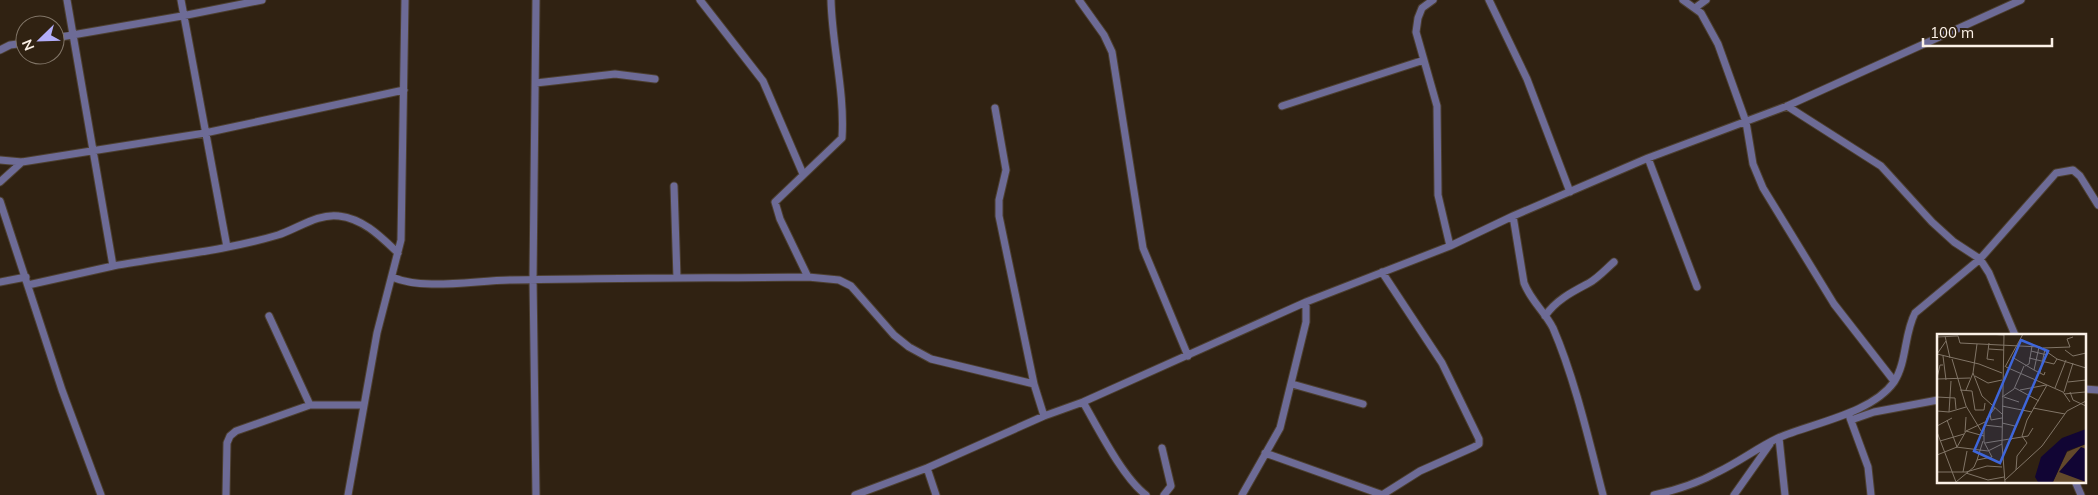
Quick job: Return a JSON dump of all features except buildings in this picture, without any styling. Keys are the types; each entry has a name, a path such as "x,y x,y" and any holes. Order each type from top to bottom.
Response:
{"street":[{"path":"67,0 113,266"},
{"path":"181,0 182,16 227,247"},
{"path":"65,36 262,0"},
{"path":"348,495 377,333 401,240 405,0"},
{"path":"536,0 533,279 536,495"},
{"path":"700,0 763,81 803,174"},
{"path":"808,278 780,219 775,202 842,138 843,104 832,41 831,0"},
{"path":"1078,0 1104,35 1112,52 1143,248 1188,356"},
{"path":"1433,0 1422,8 1416,32 1438,106 1438,195 1450,246"},
{"path":"1489,0 1528,79 1570,192"},
{"path":"1683,0 1701,13 1718,44 1746,122 1755,170 1772,203 1834,304 1894,381"},
{"path":"1695,8 1706,0"},
{"path":"855,495 927,468 1044,416 1083,402 1306,302 1450,246 1513,216 1648,158 1787,106 2021,0"},
{"path":"0,42 10,45"},
{"path":"0,50 15,44"},
{"path":"1282,106 1424,60"},
{"path":"536,83 615,74 655,79"},
{"path":"0,160 22,162 94,149 205,133 404,90"},
{"path":"1787,106 1881,166 1932,222 1954,242 1980,258 1989,273 2015,334"},
{"path":"995,108 1006,170 999,200 999,216 1034,384 1044,416"},
{"path":"1648,158 1697,287"},
{"path":"0,182 22,162"},
{"path":"1654,495 1690,486 1779,438 1870,403 1894,381 1899,370 1910,322 1915,313 1980,258 2056,173 2073,170 2080,176 2098,205"},
{"path":"674,186 677,278"},
{"path":"0,201 62,390 102,495"},
{"path":"0,282 27,281 195,254 277,235 322,217 337,215 356,220 369,227 398,254"},
{"path":"1513,216 1524,283 1528,294 1553,329 1571,382 1603,495"},
{"path":"1545,316 1552,306 1577,288 1590,282 1614,262"},
{"path":"1265,453 1365,492 1383,495 1420,471 1479,444 1479,439 1442,363 1382,272"},
{"path":"392,277 403,281 426,283 533,279 808,278 839,280 851,286 894,335 909,347 931,359 1034,384"},
{"path":"1242,495 1280,428 1306,322 1306,302"},
{"path":"269,316 310,405"},
{"path":"1292,384 1364,404"},
{"path":"1851,420 1874,412 1937,400"},
{"path":"1083,402 1118,461 1138,488 1146,495"},
{"path":"226,495 227,443 230,436 236,431 310,405 363,405"},
{"path":"1848,412 1868,467 1870,495"},
{"path":"1779,438 1785,495"},
{"path":"1734,495 1772,442"},
{"path":"1162,448 1171,486 1164,495"},
{"path":"927,468 936,495"},
{"path":"2075,482 2081,495"}]}
